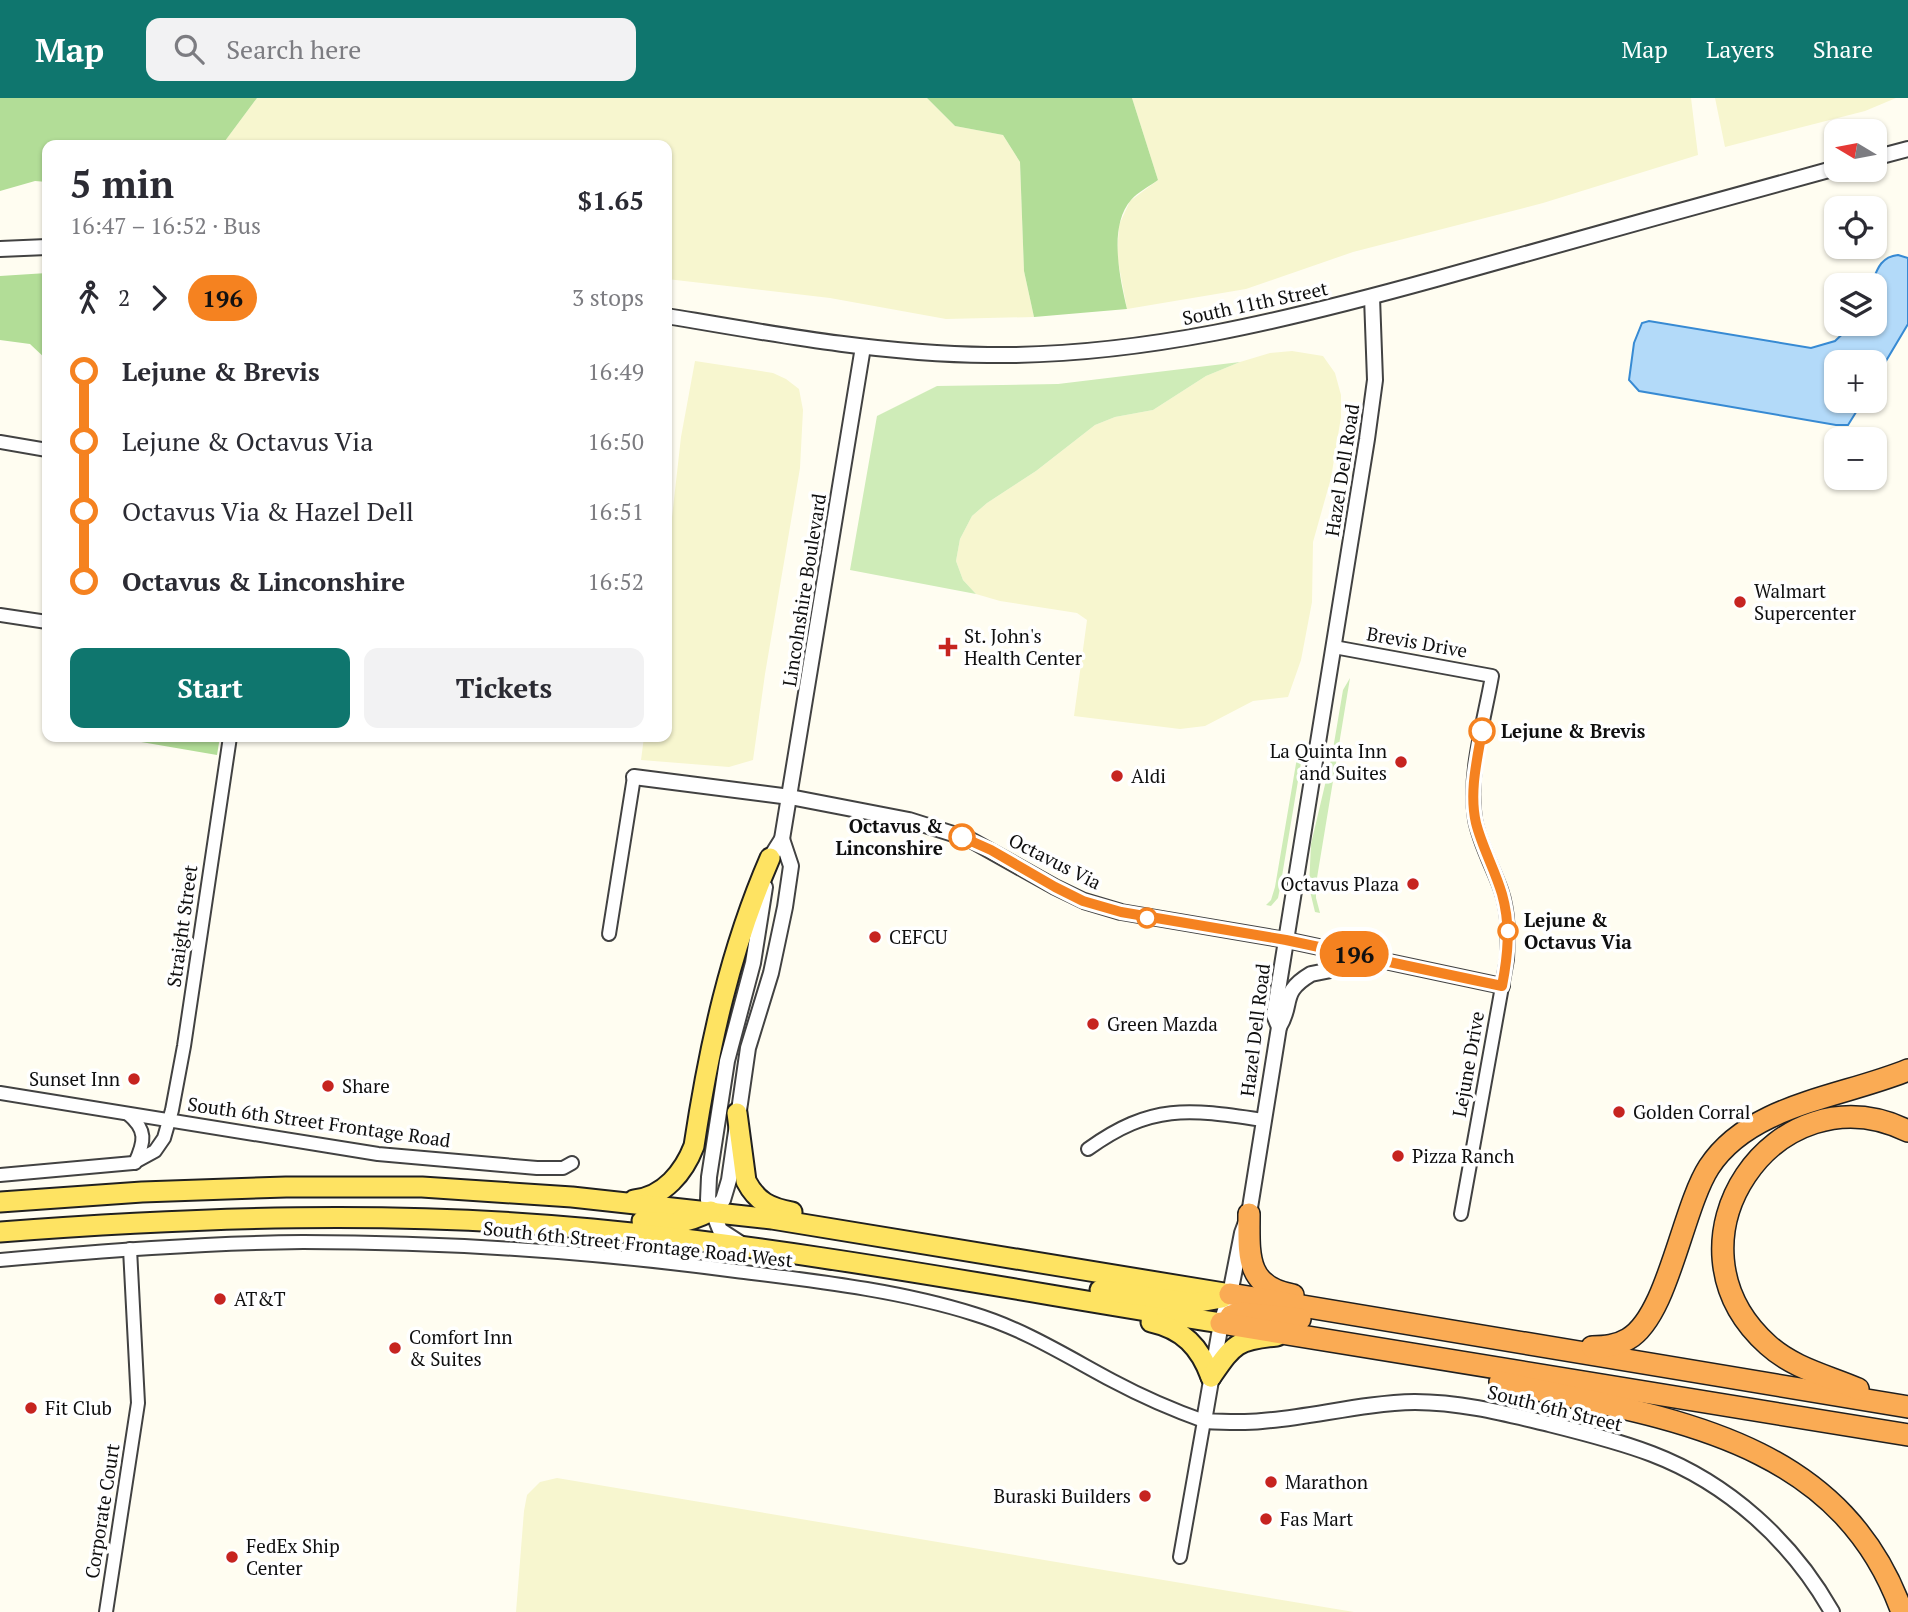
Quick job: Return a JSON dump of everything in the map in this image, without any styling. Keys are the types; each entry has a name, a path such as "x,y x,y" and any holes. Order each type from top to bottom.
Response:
{"highway":[{"path":"1553,1348 1611,1346 1637,1332 1657,1303 1702,1179 1718,1155 1737,1136 1773,1116 1908,1070"},
{"path":"1902,1406 1806,1368 1770,1347 1745,1321 1732,1297 1724,1273 1722,1245 1726,1216 1737,1187 1756,1161 1778,1142 1810,1125 1847,1118 1882,1121 1908,1131"},
{"path":"1248,1214 1249,1252 1253,1270 1261,1282 1283,1293 1381,1309 1404,1323"},
{"path":"1230,1294 1902,1406"},
{"path":"1221,1323 1242,1313 1376,1328 1404,1323"},
{"path":"1221,1323 1908,1435"},
{"path":"1415,1355 1479,1378 1682,1422 1752,1448 1804,1480 1839,1510 1879,1562 1902,1612"}],"main road":[{"path":"615,1201 640,1199 653,1194 671,1182 689,1159 694,1146 709,1050 729,975 750,903 770,858"},
{"path":"737,1113 746,1181 761,1202 774,1209 970,1242 1016,1259"},
{"path":"0,1202 142,1192 286,1187 422,1187 615,1201 712,1211 1230,1294"},
{"path":"339,1217 420,1205 669,1223 691,1222 712,1211"},
{"path":"0,1232 136,1222 339,1217 505,1222 745,1245 1221,1323"},
{"path":"1032,1291 1083,1288 1194,1303 1219,1300 1230,1294"},
{"path":"1032,1291 1079,1310 1176,1329 1193,1342 1211,1377"},
{"path":"1211,1377 1228,1352 1238,1343 1287,1334"}],"street":[{"path":"1887,155 1908,149"},
{"name":"South 11th Street","path":"672,317 863,347 988,355 1147,345 1224,331 1372,297 1824,171"},
{"path":"0,249 42,247"},
{"name":"Hazel Dell Road","path":"1180,1557 1221,1323 1248,1214 1279,1027 1275,1015 1286,940 1375,380 1372,297"},
{"name":"Lincolnshire Boulevard","path":"782,839 791,866 785,907 771,973 748,1048 729,1180 723,1200 712,1211 708,1200 709,1177 723,1083 753,963 770,858 782,839 790,797 863,347"},
{"path":"0,442 42,449"},
{"path":"0,615 42,621"},
{"name":"Brevis Drive","path":"1334,648 1492,676"},
{"name":"Lejune Drive","path":"1461,1214 1507,959 1508,919 1502,893 1475,820 1474,803 1475,771 1492,676"},
{"name":"Straight Street","path":"170,1120 184,1046 229,742"},
{"path":"609,934 634,777"},
{"name":"Octavus Via","path":"634,777 790,797 909,820 947,831 991,850 1074,896 1121,912 1286,940 1502,986"},
{"path":"1279,1027 1284,1019 1287,999 1305,978 1311,974 1376,961"},
{"path":"0,1093 170,1120"},
{"path":"1088,1149 1141,1118 1165,1113 1202,1112 1263,1120"},
{"path":"0,1175 135,1163 143,1139 142,1132 138,1123 127,1113"},
{"name":"South 6th Street Frontage Road","path":"135,1163 146,1158 160,1145 170,1120 379,1154 537,1168 563,1168 572,1163"},
{"path":"712,1211 720,1230 745,1245"},
{"name":"South 6th Street Frontage Road West","path":"0,1260 130,1249 304,1242 491,1247 686,1264 855,1288 933,1303 993,1321 1026,1334 1162,1406 1204,1422"},
{"name":"Corporate Court","path":"106,1612 138,1403 130,1249"},
{"name":"South 6th Street","path":"1204,1422 1261,1422 1379,1405 1430,1403 1489,1410 1631,1446 1679,1466 1739,1503 1765,1526 1801,1565 1832,1612"}],"green space":[{"path":"0,98 257,98 226,140 42,140 42,182 35,181 0,191"},
{"path":"257,98 927,98 955,126 1003,135 1020,162 1024,271 1034,317 946,319 830,298 672,280 672,140 226,140"},
{"path":"927,98 1132,98 1158,180 1131,200 1120,224 1118,253 1127,309 1034,317 1024,271 1020,162 1003,135 955,126"},
{"path":"1132,98 1691,98 1698,155 1543,203 1353,252 1246,289 1127,309 1117,256 1119,225 1130,201 1158,180"},
{"path":"1715,98 1896,98 1865,111 1824,119 1824,122 1725,147"},
{"path":"42,273 42,355 30,344 0,340 0,276"},
{"path":"1292,351 1323,356 1335,373 1341,395 1341,417 1331,478 1313,542 1312,602 1301,660 1288,697 1253,701 1205,726 1180,729 1074,716 1087,620 1077,613 1000,601 976,594 963,580 956,561 960,539 972,516 1095,425 1115,417 1153,410 1206,376 1240,362 1270,353"},
{"path":"695,361 773,373 799,389 803,410 800,468 753,760 729,767 641,760 643,742 672,742 672,517 681,437"},
{"path":"1240,362 1206,376 1153,410 1115,417 1095,425 972,516 960,539 956,561 963,580 976,594 850,570 877,416 937,386 1058,384"},
{"path":"1350,678 1316,884 1320,913 1315,912 1309,887 1311,844 1332,755 1343,690"},
{"path":"141,742 219,742 217,755"},
{"path":"1299,746 1302,757 1280,888 1278,898 1271,906 1266,905 1271,900 1275,887"},
{"path":"557,1478 1354,1612 516,1612 527,1495 540,1482"}],"water":[{"path":"1892,256 1908,258 1908,324 1887,359 1887,350 1824,350 1824,413 1856,413 1848,425 1639,391 1629,380 1634,343 1642,323 1649,321 1811,348 1835,341 1840,336 1887,336 1887,273 1876,273 1883,261"}],"bus line":[{"name":"196","path":"962,837 1083,901 1121,912 1286,940 1502,986 1507,959 1508,919 1502,893 1475,820 1475,771 1482,731"}],"place":[{"name":"Walmart Supercenter","path":"1740,602"},
{"name":"St. John's Health Center","path":"948,647"},
{"name":"Lejune & Brevis","path":"1482,731"},
{"name":"La Quinta Inn and Suites","path":"1401,762"},
{"name":"Aldi","path":"1117,776"},
{"name":"Octavus & Linconshire","path":"962,837"},
{"name":"Octavus Plaza","path":"1413,884"},
{"name":"Lejune & Octavus Via","path":"1508,931"},
{"name":"CEFCU","path":"875,937"},
{"name":"Green Mazda","path":"1093,1024"},
{"name":"Sunset Inn","path":"134,1079"},
{"name":"Share","path":"328,1086"},
{"name":"Golden Corral","path":"1619,1112"},
{"name":"Pizza Ranch","path":"1398,1156"},
{"name":"AT&T","path":"220,1299"},
{"name":"Comfort Inn & Suites","path":"395,1348"},
{"name":"Fit Club","path":"31,1408"},
{"name":"Marathon","path":"1271,1482"},
{"name":"Buraski Builders","path":"1145,1496"},
{"name":"Fas Mart","path":"1266,1519"},
{"name":"FedEx Ship Center","path":"232,1557"}]}
